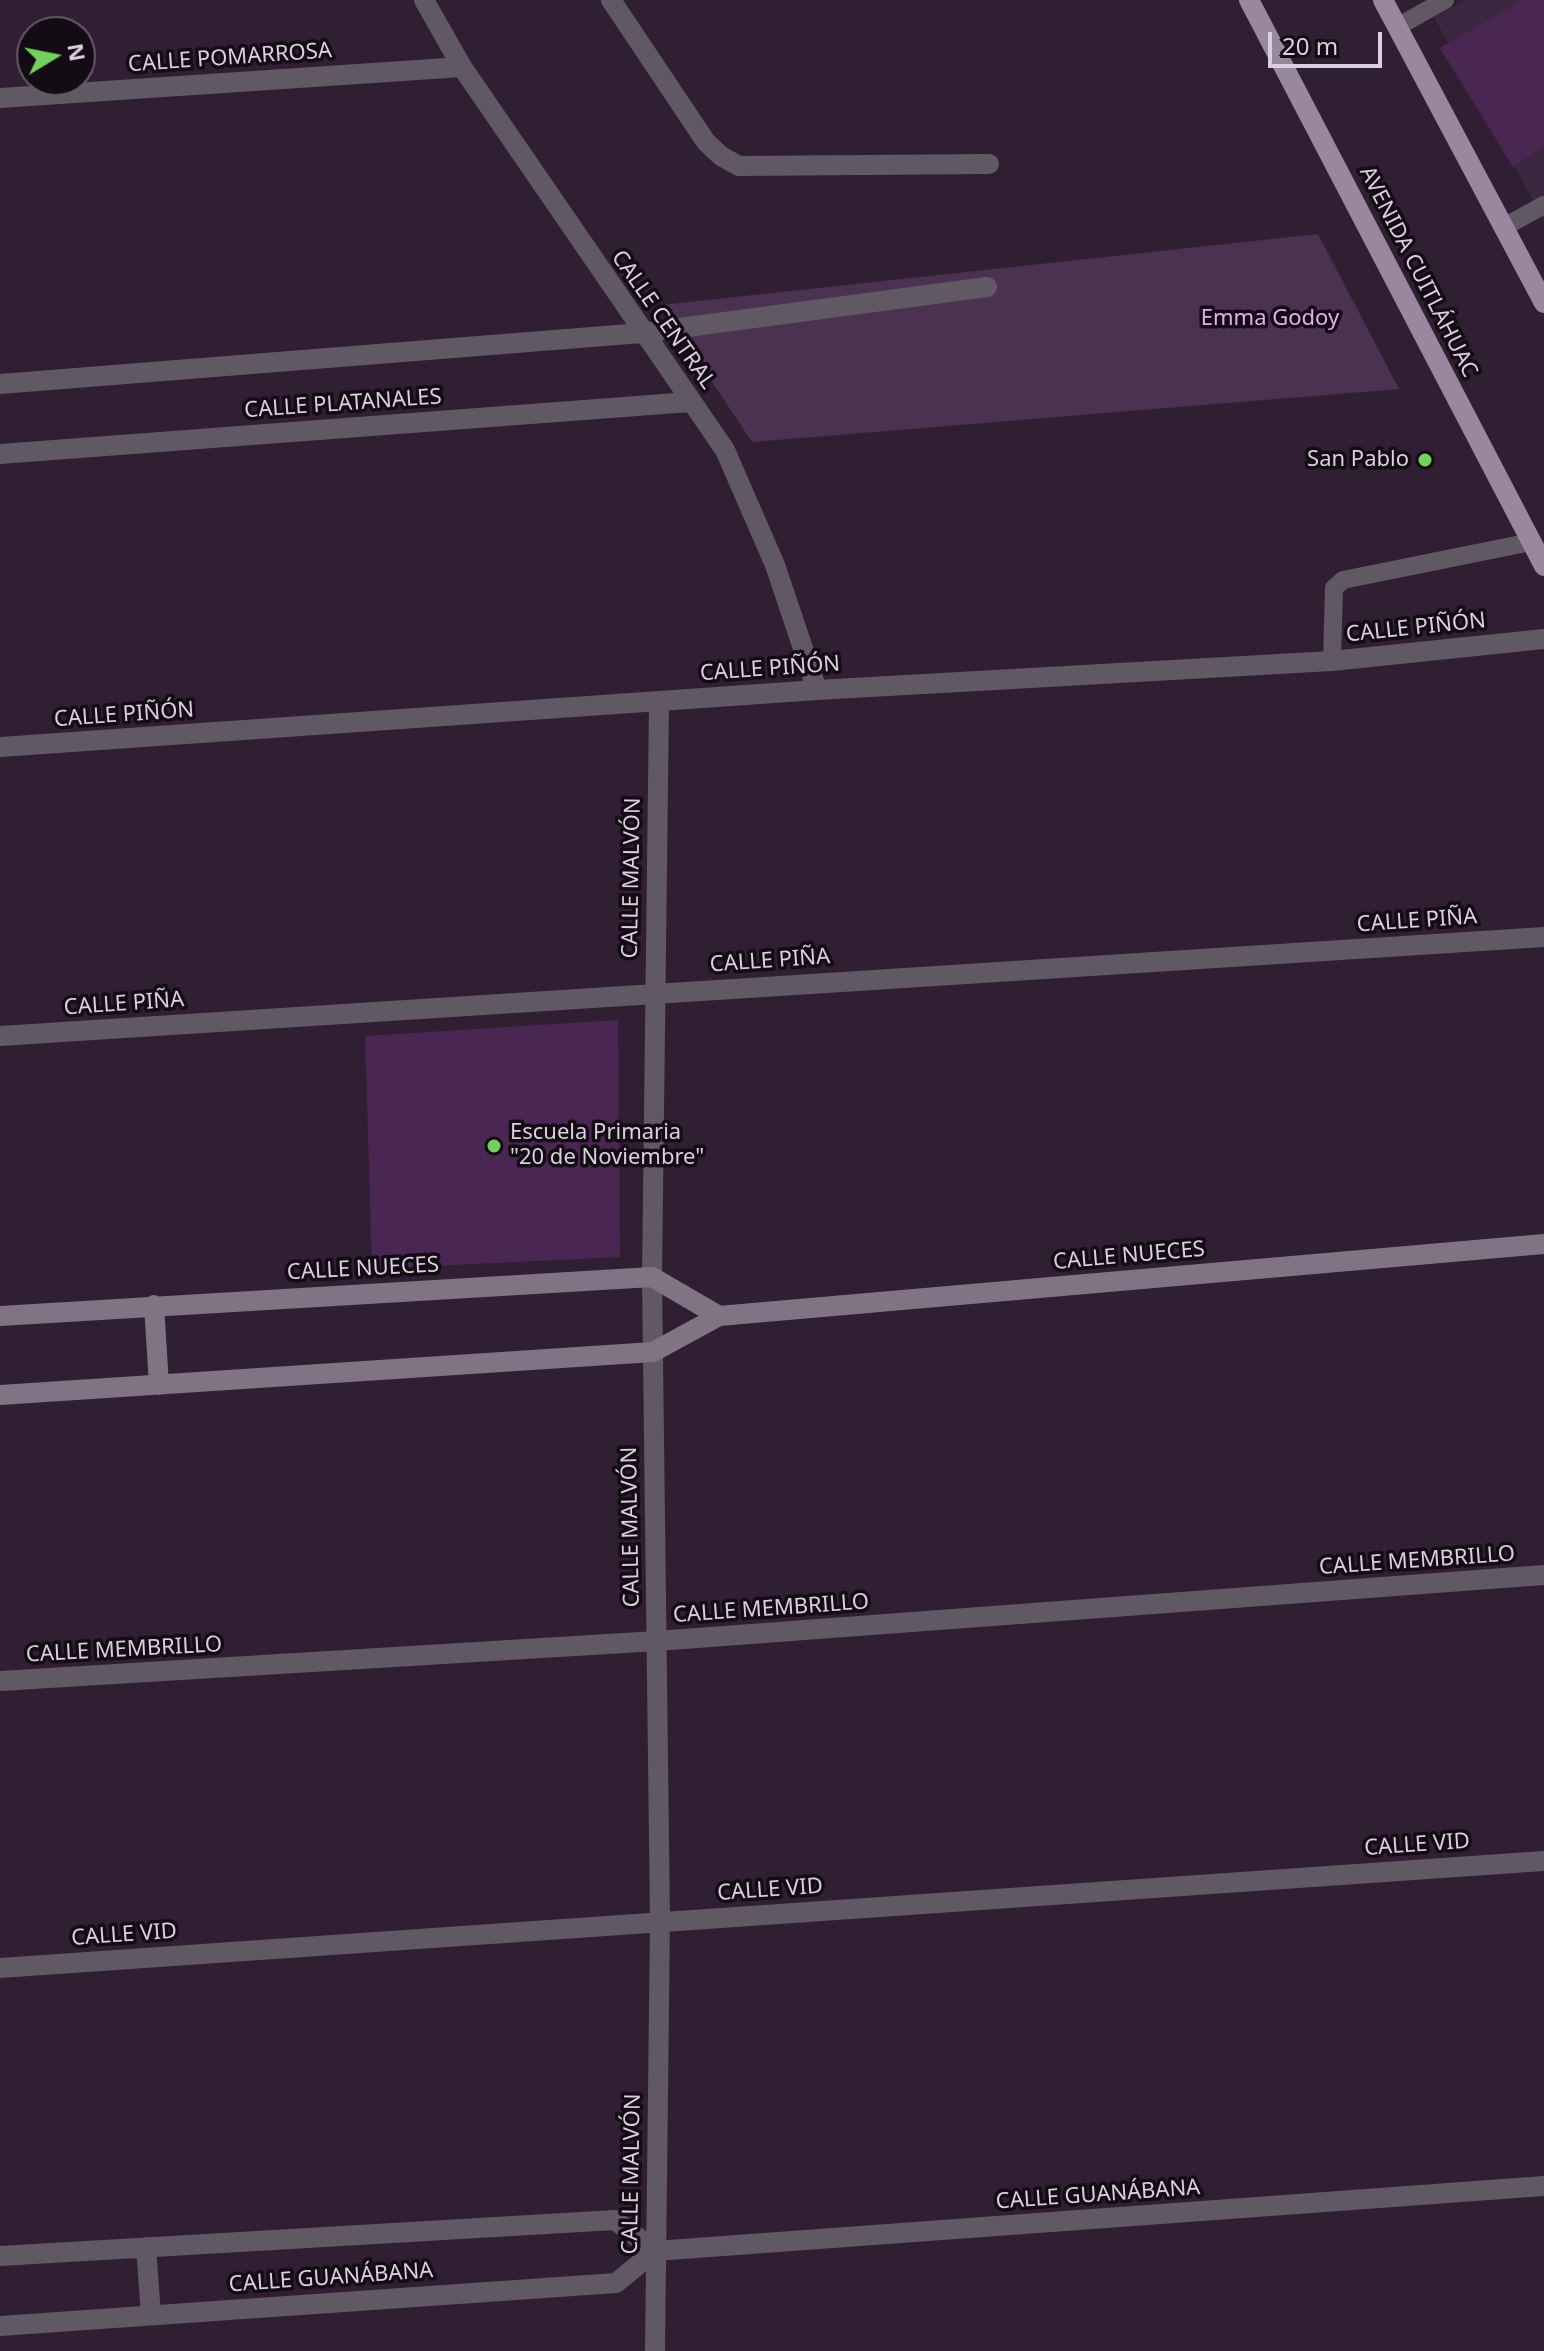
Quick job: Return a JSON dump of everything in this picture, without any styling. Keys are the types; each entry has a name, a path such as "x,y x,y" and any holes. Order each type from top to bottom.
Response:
{"main road":[{"name":"AVENIDA CUITLÁHUAC","path":"1249,0 1544,566"},
{"path":"1383,0 1544,303"}],"street":[{"name":"CALLE CENTRAL","path":"424,0 462,67 725,450 775,565 817,690"},
{"path":"611,0 706,142 739,166 989,164"},
{"name":"CALLE POMARROSA","path":"0,98 462,67"},
{"path":"0,384 642,333 987,287"},
{"name":"CALLE PLATANALES","path":"0,454 690,402"},
{"name":"CALLE PIÑÓN","path":"0,747 817,690 1332,661 1544,639"},
{"name":"CALLE MALVÓN","path":"655,2351 660,1921 652,1277 659,702"},
{"name":"CALLE PIÑA","path":"0,1036 1544,937"},
{"name":"CALLE NUECES","path":"0,1395 653,1352 719,1316 1544,1244"},
{"path":"652,1277 719,1316"},
{"name":"CALLE NUECES","path":"0,1316 652,1277"},
{"path":"154,1305 159,1385"},
{"name":"CALLE MEMBRILLO","path":"0,1681 657,1641 1544,1575"},
{"name":"CALLE VID","path":"0,1968 1544,1861"},
{"name":"CALLE GUANÁBANA","path":"0,2326 616,2283 655,2251 1544,2186"},
{"name":"CALLE GUANÁBANA","path":"0,2256 615,2220 655,2251"},
{"path":"146,2247 151,2315"}],"lane":[{"path":"1397,27 1445,0"},
{"path":"1504,227 1544,205"},
{"path":"1332,661 1334,588 1343,580 1531,542"}],"shaded area":[{"path":"1465,0 1544,0 1544,221 1434,17"}],"green space":[{"name":"Emma Godoy","path":"1318,234 1399,389 752,442 661,305"}],"building":[{"path":"1523,0 1544,0 1544,145 1513,167 1440,48"},
{"name":"Escuela Primaria \"20 de Noviembre\"","path":"618,1020 620,1257 372,1269 365,1036"}],"place":[{"name":"San Pablo","path":"1425,460"},
{"name":"Escuela Primaria \"20 de Noviembre\"","path":"494,1146"}]}
